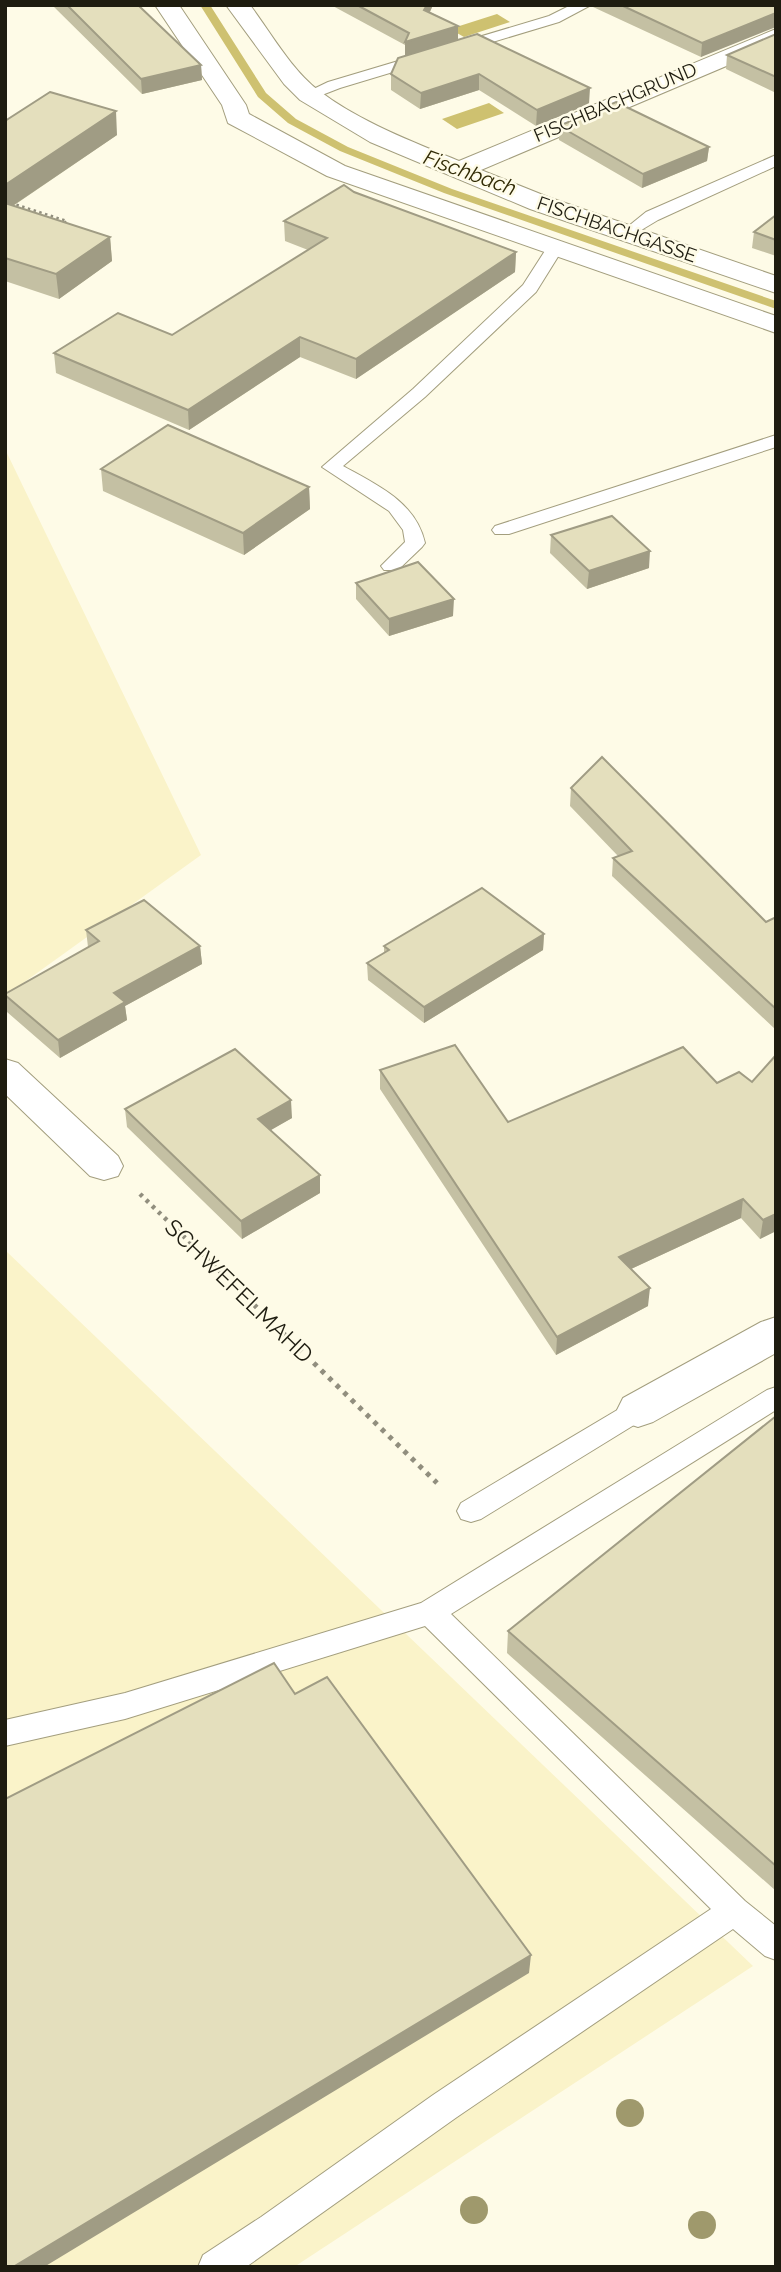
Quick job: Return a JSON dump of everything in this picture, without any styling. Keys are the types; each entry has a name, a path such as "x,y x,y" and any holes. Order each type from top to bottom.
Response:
{"street":[{"path":"167,5 234,105 274,106"},
{"name":"FISCHBACHGASSE","path":"238,5 293,79 274,106"},
{"name":"FISCHBACHGRUND","path":"456,171 776,36"},
{"name":"FISCHBACHGASSE","path":"274,106 379,137 539,203 776,285"},
{"name":"FISCHBACHGASSE","path":"274,106 336,171 776,325"},
{"path":"5,1072 104,1166"},
{"path":"638,1410 776,1333"}],"lane":[{"path":"274,106 334,85 554,19 584,5"},
{"path":"628,233 652,216 776,160"},
{"name":"FISCHBACHGASSE","path":"391,566 415,543 415,530 403,515 382,498 331,467 419,393 481,336 530,288 556,247"},
{"path":"502,530 776,441"},
{"path":"5,1733 125,1706 430,1612 776,1397"},
{"path":"471,1511 638,1410"},
{"path":"430,1612 734,1911 776,1946"},
{"path":"215,2267 273,2229 445,2106 734,1911"}],"path":[{"path":"5,201 67,221 59,227"},
{"name":"SCHWEFELMAHD","path":"104,1166 138,1192 453,1498 471,1511"}],"shaded area":[{"path":"497,14 510,22 464,37 450,29"},
{"path":"489,103 504,113 457,129 442,119"},
{"path":"5,449 201,855 5,996"},
{"path":"5,1250 753,1966 294,2267 5,2267"}],"building":[{"path":"67,5 138,5 201,65 141,79"},
{"path":"357,5 427,5 424,10 458,26 405,42 409,33"},
{"path":"621,5 776,5 776,13 702,43"},
{"path":"477,34 590,88 537,110 479,74 421,93 391,74 398,58"},
{"path":"776,34 776,77 727,55"},
{"path":"50,92 116,111 5,185 5,121"},
{"path":"616,102 709,147 643,174 559,126"},
{"path":"344,185 354,192 516,252 356,359 300,337 188,410 54,353 118,313 172,335 327,238 284,221"},
{"path":"5,203 110,237 56,274 5,258"},
{"path":"776,215 776,240 754,232"},
{"path":"168,425 309,487 243,533 101,469"},
{"path":"612,516 650,551 589,571 551,535"},
{"path":"418,562 454,599 389,619 356,583"},
{"path":"602,757 766,922 776,917 776,1009 613,858 632,851 571,788"},
{"path":"482,888 544,934 424,1007 367,963 389,950 384,946"},
{"path":"144,900 200,946 114,993 125,1002 58,1040 5,995 99,941 86,930"},
{"path":"455,1045 508,1122 683,1047 717,1083 739,1072 752,1082 776,1055 776,1214 763,1220 743,1199 619,1257 650,1288 557,1337 380,1070"},
{"path":"235,1049 291,1100 258,1119 320,1175 241,1221 125,1109"},
{"path":"776,1416 776,1866 508,1631"},
{"path":"274,1663 295,1694 327,1677 531,1955 13,2267 5,2267 5,1799"}],"waterway":[{"name":"Fischbach","path":"205,5 262,95 292,121 344,149 448,191 776,305"}]}
